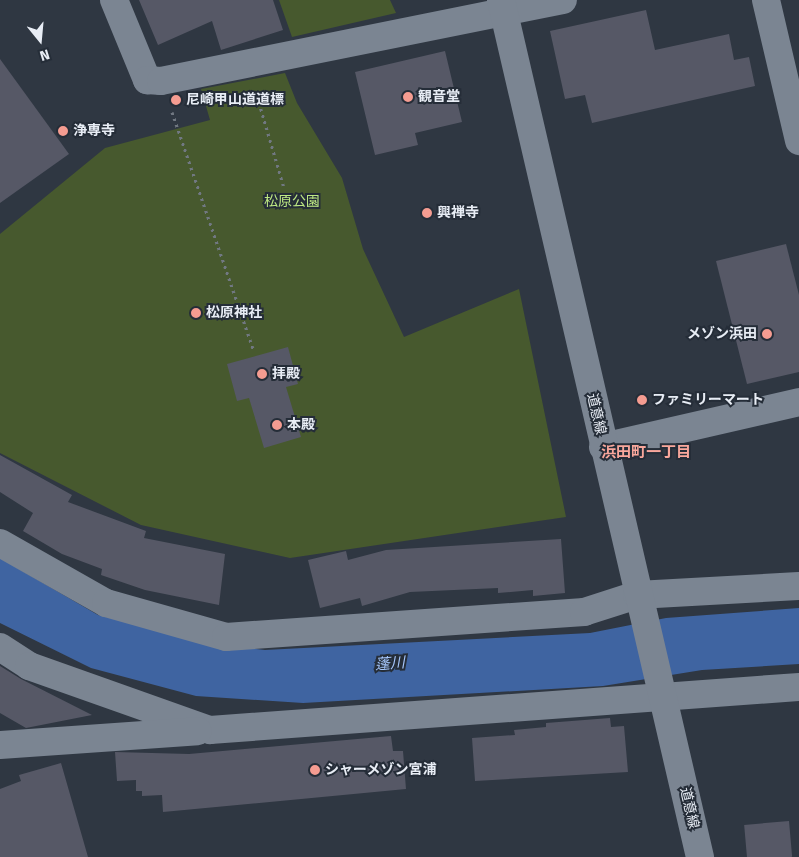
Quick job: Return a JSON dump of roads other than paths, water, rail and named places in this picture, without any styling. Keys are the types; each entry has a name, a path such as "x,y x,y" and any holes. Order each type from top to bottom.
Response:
{"street":[{"path":"114,0 147,80 162,81 248,64 502,7 563,0"},
{"path":"766,0 799,141"},
{"name":"道意線","path":"502,7 639,603 700,857"},
{"path":"603,447 799,402"},
{"path":"0,543 106,604 226,637 584,612 639,603 799,586"},
{"path":"0,647 29,666 210,730"},
{"path":"0,745 662,694 799,688"}],"water":[{"name":"蓬川","path":"0,558 98,615 218,645 265,650 590,633 666,618 799,608 799,664 702,670 603,686 303,703 196,696 91,668 0,623"}],"place":[{"name":"観音堂","path":"408,97"},
{"name":"尼崎甲山道道標","path":"176,100"},
{"name":"浄専寺","path":"63,131"},
{"name":"興禅寺","path":"427,213"},
{"name":"松原神社","path":"196,313"},
{"name":"メゾン浜田","path":"767,334"},
{"name":"拝殿","path":"262,374"},
{"name":"ファミリーマート","path":"642,400"},
{"name":"本殿","path":"277,425"},
{"name":"シャーメゾン宮浦","path":"315,770"}],"district":[{"name":"浜田町一丁目","path":"646,453"}],"park label":[{"name":"松原公園","path":"292,202"}]}
